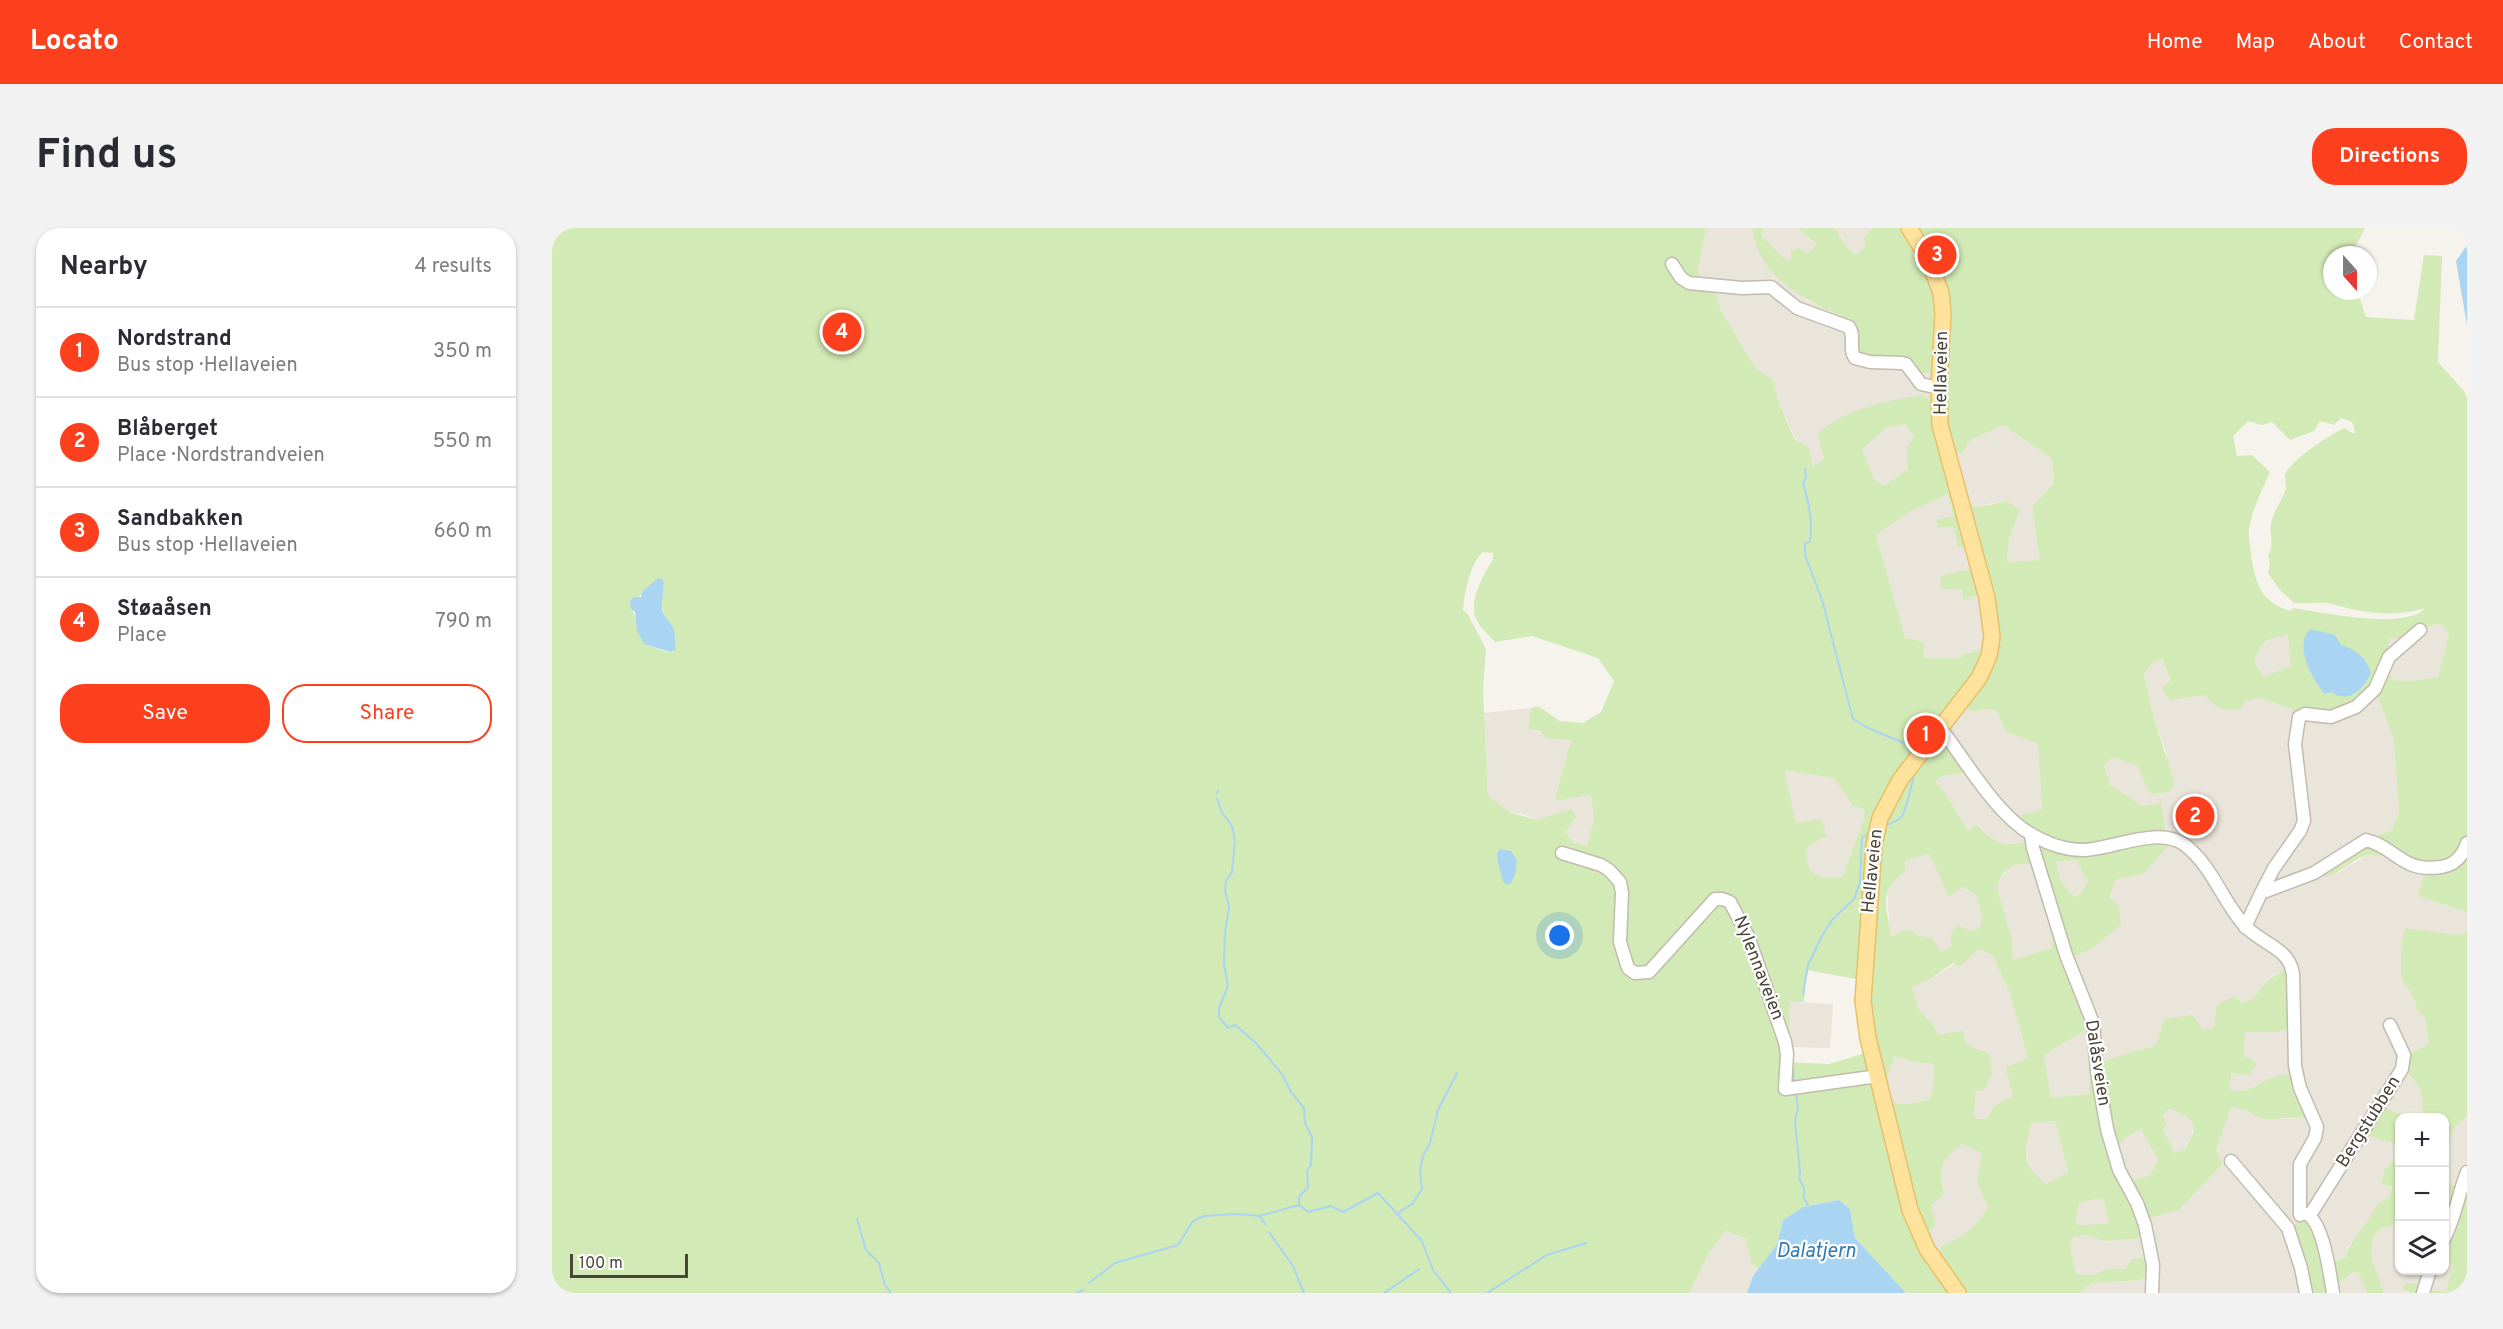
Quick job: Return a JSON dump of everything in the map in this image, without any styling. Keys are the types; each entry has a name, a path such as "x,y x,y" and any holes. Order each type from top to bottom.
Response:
{"main road":[{"name":"Hellaveien","path":"1910,228 1928,258 1941,293 1943,329 1939,388 1943,438 1983,581 1993,628 1989,656 1982,673 1890,795 1880,818 1876,832 1863,1001 1866,1026 1916,1226 1927,1249 1958,1293"}],"street":[{"path":"1671,264 1681,278 1689,283 1776,289 1797,308 1848,327 1853,336 1852,352 1855,358 1870,362 1906,364 1921,384 1939,388"},
{"path":"2245,927 2274,868 2300,831 2304,821 2295,744 2299,717 2305,714 2331,717 2356,707 2375,689 2390,657 2420,630"},
{"path":"1940,727 2001,808 2031,835 2053,845 2080,850 2121,842 2164,838 2181,843 2200,860 2245,927 2261,941 2283,952 2289,959 2292,968 2295,1066 2300,1088 2317,1127 2315,1138 2300,1164 2305,1215 2319,1228 2333,1293"},
{"name":"Dalåsveien","path":"2031,835 2032,848 2061,940 2093,1023 2098,1080 2107,1129 2119,1170 2138,1203 2145,1225 2153,1265 2152,1293"},
{"path":"2261,893 2314,873 2366,840 2375,842 2394,857 2423,869 2451,865 2460,858 2467,843"},
{"name":"Nylennaveien","path":"1562,853 1601,865 1620,882 1622,893 1620,942 1628,968 1635,973 1649,972 1715,899 1722,898 1730,902 1748,936 1762,981 1781,1027 1787,1054 1785,1089 1878,1076"},
{"name":"Bergstubben","path":"2288,1228 2305,1215 2402,1069 2404,1054 2390,1024"},
{"path":"2231,1161 2288,1228 2299,1259 2306,1293"},
{"path":"2449,1232 2467,1172"},
{"path":"2453,1224 2467,1213"},
{"path":"2423,1293 2428,1275"}],"shaded area":[{"path":"1706,228 1752,228 1754,239 1806,300 1853,322 1858,335 1932,372 1933,403 1812,467 1796,440 1778,401 1773,379 1756,369 1720,309 1716,291 1701,286 1698,269"},
{"path":"1763,228 1798,228 1818,244 1807,254 1787,261 1762,237"},
{"path":"1835,228 1872,228 1864,238 1865,246 1856,255 1847,250 1843,238"},
{"path":"1905,424 1914,436 1907,447 1909,469 1885,485 1875,481 1862,449 1886,428"},
{"path":"2003,425 2052,459 2054,483 2032,507 2040,560 2007,562 2009,537 2020,511 2008,501 1969,507 1952,454 1969,441"},
{"path":"1948,494 1958,546 1966,546 1973,569 1942,590 1962,589 1963,600 1981,595 1987,628 1984,650 1963,654 1961,658 1922,658 1924,642 1905,639 1876,535 1909,512"},
{"path":"2438,624 2444,626 2449,634 2438,677 2411,681 2393,680 2386,671 2381,656 2390,637"},
{"path":"2292,632 2309,670 2264,678 2255,663 2259,648 2267,639"},
{"path":"2162,659 2169,680 2161,688 2245,701 2260,698 2301,712 2376,691 2394,739 2399,813 2391,831 2373,837 2336,874 2367,855 2381,855 2424,877 2417,896 2467,912 2467,932 2458,935 2405,929 2401,977 2417,1005 2415,1008 2425,1019 2429,1044 2406,1056 2425,1102 2422,1113 2397,1113 2382,1107 2367,1135 2395,1144 2395,1160 2385,1169 2381,1184 2393,1187 2388,1198 2377,1204 2371,1219 2349,1245 2345,1258 2328,1263 2307,1293 2080,1293 2092,1283 2141,1280 2125,1269 2105,1270 2100,1275 2089,1277 2076,1273 2070,1247 2073,1237 2085,1235 2104,1241 2121,1238 2138,1221 2193,1194 2223,1164 2216,1152 2231,1108 2240,1107 2264,1119 2305,1118 2275,1077 2247,1090 2235,1092 2229,1089 2232,1073 2244,1055 2245,1032 2277,1032 2284,970 2265,981 2255,998 2242,1003 2214,1028 2090,1065 2089,1094 2051,1099 2044,1055 2089,1028 2063,961 2109,897 2115,880 2143,874 2161,803 2142,806 2111,785 2104,766 2112,757 2138,766 2167,754 2153,715 2144,674 2154,661"},
{"path":"1964,706 1974,712 1984,709 1997,711 2006,732 2038,742 2042,810 2025,826 2028,841 2013,846 1991,840 1978,825 1968,831 1944,791 1934,780 1942,776 1964,773 1941,745 1940,739"},
{"path":"1531,708 1529,729 1563,739 1571,739 1554,801 1591,795 1594,820 1587,845 1573,843 1566,832 1523,814 1509,812 1488,795 1484,713"},
{"path":"1783,770 1834,778 1853,806 1864,809 1864,819 1842,877 1827,880 1814,875 1805,861 1806,847 1827,836 1796,823"},
{"path":"1929,852 1949,897 1962,887 1976,895 1982,917 1980,929 1941,952 1908,929 1890,936 1887,890 1893,880 1905,872 1905,861"},
{"path":"2076,860 2088,882 2081,893 2074,897 2061,881 2054,862"},
{"path":"2040,863 2053,928 2052,948 2013,960 2012,940 1997,888 2002,875 2014,865"},
{"path":"1979,949 1993,956 2010,994 2028,1058 2013,1098 1994,1106 1987,1119 1977,1119 1974,1116 1976,1091 1966,1045 1939,1035 1932,1023 1920,1012 1912,987 1927,981"},
{"path":"1790,1002 1833,1004 1830,1048 1789,1047"},
{"path":"1895,1055 1914,1062 1934,1064 1933,1090 1929,1100 1908,1104 1893,1103 1891,1114 1885,1080"},
{"path":"2169,1109 2183,1112 2190,1119 2193,1127 2192,1137 2186,1149 2174,1153 2163,1129 2162,1115"},
{"path":"2467,1116 2467,1190 2449,1183 2449,1140 2454,1128"},
{"path":"2055,1121 2068,1172 2046,1184 2032,1171 2028,1160 2026,1140 2032,1123"},
{"path":"2141,1129 2158,1160 2150,1175 2123,1184 2109,1157 2125,1138"},
{"path":"1962,1144 1983,1153 1977,1183 1988,1207 1977,1225 1966,1234 1941,1246 1939,1259 1925,1232 1935,1226 1931,1205 1944,1194 1940,1170 1944,1157"},
{"path":"2103,1198 2109,1223 2078,1227 2074,1219 2080,1202"},
{"path":"2395,1224 2395,1275 2449,1275 2449,1262 2453,1265 2446,1292 2384,1293 2371,1256 2373,1236 2383,1227"},
{"path":"1725,1231 1746,1238 1752,1264 1759,1268 1753,1276 1747,1293 1689,1293 1709,1253"},
{"path":"2353,1272 2359,1273 2367,1293 2334,1293 2333,1287"}],"green space":[{"path":"552,228 1706,228 1698,269 1701,286 1716,291 1720,309 1756,369 1773,379 1778,401 1795,440 1810,449 1812,467 1824,459 1818,433 1842,417 1881,403 1923,395 1933,403 1932,372 1919,374 1857,353 1857,335 1853,322 1805,298 1776,276 1756,246 1752,228 1763,228 1762,237 1787,261 1792,258 1791,252 1800,248 1807,254 1817,244 1798,228 1835,228 1852,253 1856,255 1865,246 1864,238 1872,228 2365,228 2356,246 2323,246 2323,300 2360,300 2366,317 2414,320 2424,255 2442,256 2438,362 2464,391 2467,398 2467,912 2417,896 2424,877 2382,855 2367,855 2325,877 2323,871 2373,837 2391,831 2399,813 2394,740 2376,691 2347,711 2301,712 2260,698 2245,701 2240,710 2218,708 2204,695 2170,700 2161,688 2170,680 2162,659 2154,661 2144,674 2153,715 2175,784 2168,792 2150,794 2138,766 2112,757 2104,766 2111,785 2142,806 2161,803 2168,846 2143,874 2115,880 2109,897 2119,907 2121,924 2093,948 2063,961 2089,1028 2044,1055 2051,1098 2089,1094 2090,1065 2156,1045 2164,1019 2193,1015 2203,1030 2214,1028 2217,1005 2234,996 2242,1003 2254,998 2265,982 2284,970 2294,971 2297,1025 2277,1032 2245,1032 2244,1055 2257,1064 2249,1075 2232,1073 2229,1089 2246,1090 2274,1077 2293,1074 2308,1111 2305,1118 2267,1119 2241,1109 2231,1108 2216,1151 2223,1164 2178,1210 2139,1221 2143,1238 2104,1241 2085,1235 2073,1237 2070,1247 2076,1273 2091,1275 2107,1269 2125,1269 2132,1259 2146,1258 2150,1271 2142,1280 2092,1283 2080,1293 1906,1293 1855,1238 1850,1209 1839,1200 1803,1207 1783,1220 1777,1244 1759,1268 1752,1264 1745,1238 1725,1231 1709,1253 1689,1293 552,1293","holes":["2341,418 2352,422 2355,431 2354,434 2344,428 2338,431 2311,448 2288,469 2285,475 2286,489 2271,524 2268,573 2280,590 2294,603 2328,603 2355,610 2390,614 2425,608 2415,615 2383,619 2342,616 2293,608 2291,611 2272,602 2260,589 2254,572 2249,533 2255,507 2270,472 2252,455 2237,456 2233,436 2248,421 2262,425 2272,422 2290,440 2314,431 2320,421 2334,425","1905,424 1914,436 1907,447 1908,469 1885,485 1875,481 1862,449 1886,428","2003,425 2052,459 2054,483 2032,507 2040,560 2007,562 2009,537 2020,511 2008,501 1969,507 1952,454 1963,452 1969,441","1948,494 1953,516 1936,520 1938,527 1954,527 1958,547 1966,546 1972,569 1940,576 1941,590 1962,589 1963,600 1980,595 1987,628 1984,650 1963,654 1961,658 1923,658 1924,642 1905,638 1876,535 1909,512","1483,552 1493,553 1493,559 1477,591 1474,612 1479,624 1495,642 1532,636 1598,658 1614,681 1601,712 1583,723 1560,721 1538,706 1531,708 1528,729 1540,731 1546,738 1571,740 1554,801 1591,795 1594,820 1587,845 1573,843 1566,832 1576,815 1571,809 1537,820 1509,812 1488,795 1483,690 1486,649 1467,613 1463,610 1474,564","664,585 662,607 675,635 674,652 666,652 644,644 630,602 632,598 639,598 640,595","2438,624 2444,626 2449,634 2438,677 2411,681 2393,680 2386,664 2386,654 2391,637 2403,639 2414,631","2288,634 2291,668 2288,667 2264,677 2255,663 2262,645","1964,707 1974,712 1984,709 1997,711 2006,732 2038,743 2042,810 2021,815 2028,841 2006,844 1994,840 1977,825 1968,831 1944,791 1935,781 1942,776 1964,773 1967,769 1948,745 1941,745 1940,738","1784,770 1834,778 1853,806 1864,809 1864,819 1842,877 1819,877 1810,869 1807,847 1827,836 1821,819 1796,823","1929,853 1949,897 1962,887 1976,895 1982,917 1980,928 1971,931 1957,925 1950,935 1952,946 1941,952 1932,938 1919,936 1908,929 1891,936 1886,908 1887,893 1890,886 1905,872 1905,861","2076,860 2088,882 2081,893 2074,897 2061,881 2055,862","2041,863 2053,927 2052,948 2013,960 2012,940 1997,888 2002,874 2014,865","1979,949 1993,956 2010,994 2028,1058 2006,1068 2013,1097 1994,1106 1987,1119 1977,1119 1974,1115 1976,1091 1984,1090 1992,1074 1990,1054 1966,1045 1963,1030 1939,1035 1932,1023 1920,1012 1912,987 1927,981 1953,963 1959,967","1807,970 1856,979 1856,1013 1865,1053 1829,1064 1789,1062 1790,1002 1804,1002","1895,1056 1914,1062 1934,1064 1933,1090 1929,1100 1908,1104 1893,1103 1891,1112 1885,1081","2169,1109 2188,1117 2194,1130 2186,1149 2174,1153 2163,1129 2167,1124 2162,1115","2055,1121 2068,1172 2046,1184 2032,1170 2027,1159 2026,1147 2032,1123","2141,1129 2158,1160 2150,1175 2123,1184 2110,1157 2125,1138","1962,1144 1982,1153 1977,1183 1988,1207 1968,1231 1941,1246 1939,1258 1925,1232 1936,1226 1931,1205 1944,1195 1941,1171 1949,1155","2103,1198 2109,1223 2078,1226 2075,1219 2080,1202"]},
{"path":"2405,928 2458,935 2467,932 2467,1116 2454,1128 2449,1142 2449,1113 2422,1113 2421,1092 2415,1081 2405,1071 2406,1056 2429,1044 2425,1019 2415,1008 2417,1005 2401,977 2401,948"},
{"path":"2383,1107 2397,1113 2395,1113 2395,1144 2366,1135"},
{"path":"2395,1160 2395,1226 2383,1227 2373,1236 2371,1256 2384,1293 2367,1293 2359,1273 2353,1272 2333,1287 2334,1293 2307,1293 2293,1231 2297,1223 2309,1217 2328,1263 2345,1258 2351,1244 2377,1204 2388,1198 2393,1187 2381,1184 2385,1169"},
{"path":"2449,1183 2467,1190 2467,1275 2457,1293 2410,1293 2402,1288 2405,1283 2416,1284 2435,1291 2446,1292 2453,1265 2449,1262"}],"water":[{"path":"2467,245 2467,325 2456,261"},
{"path":"658,578 663,580 662,609 675,634 676,650 670,652 644,644 637,631 635,612 631,609 632,598 641,597 642,592"},
{"path":"2310,629 2335,635 2341,645 2356,652 2363,659 2371,673 2360,690 2344,696 2331,692 2325,694 2320,688 2310,672 2304,653 2305,636"},
{"path":"1500,849 1511,851 1517,861 1515,875 1510,884 1504,884 1498,863 1497,853"},
{"name":"Dalatjern","path":"1839,1200 1850,1209 1855,1238 1906,1293 1747,1293 1753,1276 1777,1244 1783,1220 1803,1207"}],"waterway":[{"path":"1805,469 1806,478 1803,483 1811,519 1810,541 1805,544 1805,555 1822,600 1853,719 1908,745 1910,753"},
{"path":"1884,826 1895,822 1903,814 1914,772"},
{"path":"1217,798 1221,811 1232,826 1235,840 1232,872 1226,881 1225,891 1229,907 1224,964 1228,986 1219,1008 1219,1017 1228,1028 1235,1025 1256,1043 1282,1074 1291,1092 1304,1108 1305,1123 1312,1137 1311,1165 1307,1171 1308,1187 1299,1197 1299,1205"},
{"path":"1803,994 1808,965 1822,936 1832,920 1854,899 1860,882 1862,838 1868,834"},
{"path":"1793,1066 1794,1083"},
{"path":"1396,1214 1412,1204 1422,1189 1420,1170 1423,1156 1430,1143 1438,1110 1457,1073"},
{"path":"1796,1093 1798,1108 1795,1121 1799,1178 1809,1208"},
{"path":"1089,1283 1115,1263 1178,1245 1193,1221 1204,1216 1238,1214 1259,1216 1299,1205 1308,1212 1331,1206 1343,1212 1378,1193 1422,1241 1433,1270 1451,1293"},
{"path":"1259,1216 1266,1225"},
{"path":"857,1219 866,1250 879,1263 885,1285 891,1293"},
{"path":"1269,1232 1293,1266 1304,1293"},
{"path":"1487,1293 1547,1255 1586,1243"},
{"path":"1384,1293 1419,1269"},
{"path":"1076,1293 1084,1290"}],"place":[{"name":"Sandbakken","path":"1937,255"},
{"name":"Støaåsen","path":"842,332"},
{"name":"Nordstrand","path":"1926,735"},
{"name":"Blåberget","path":"2195,816"}]}
